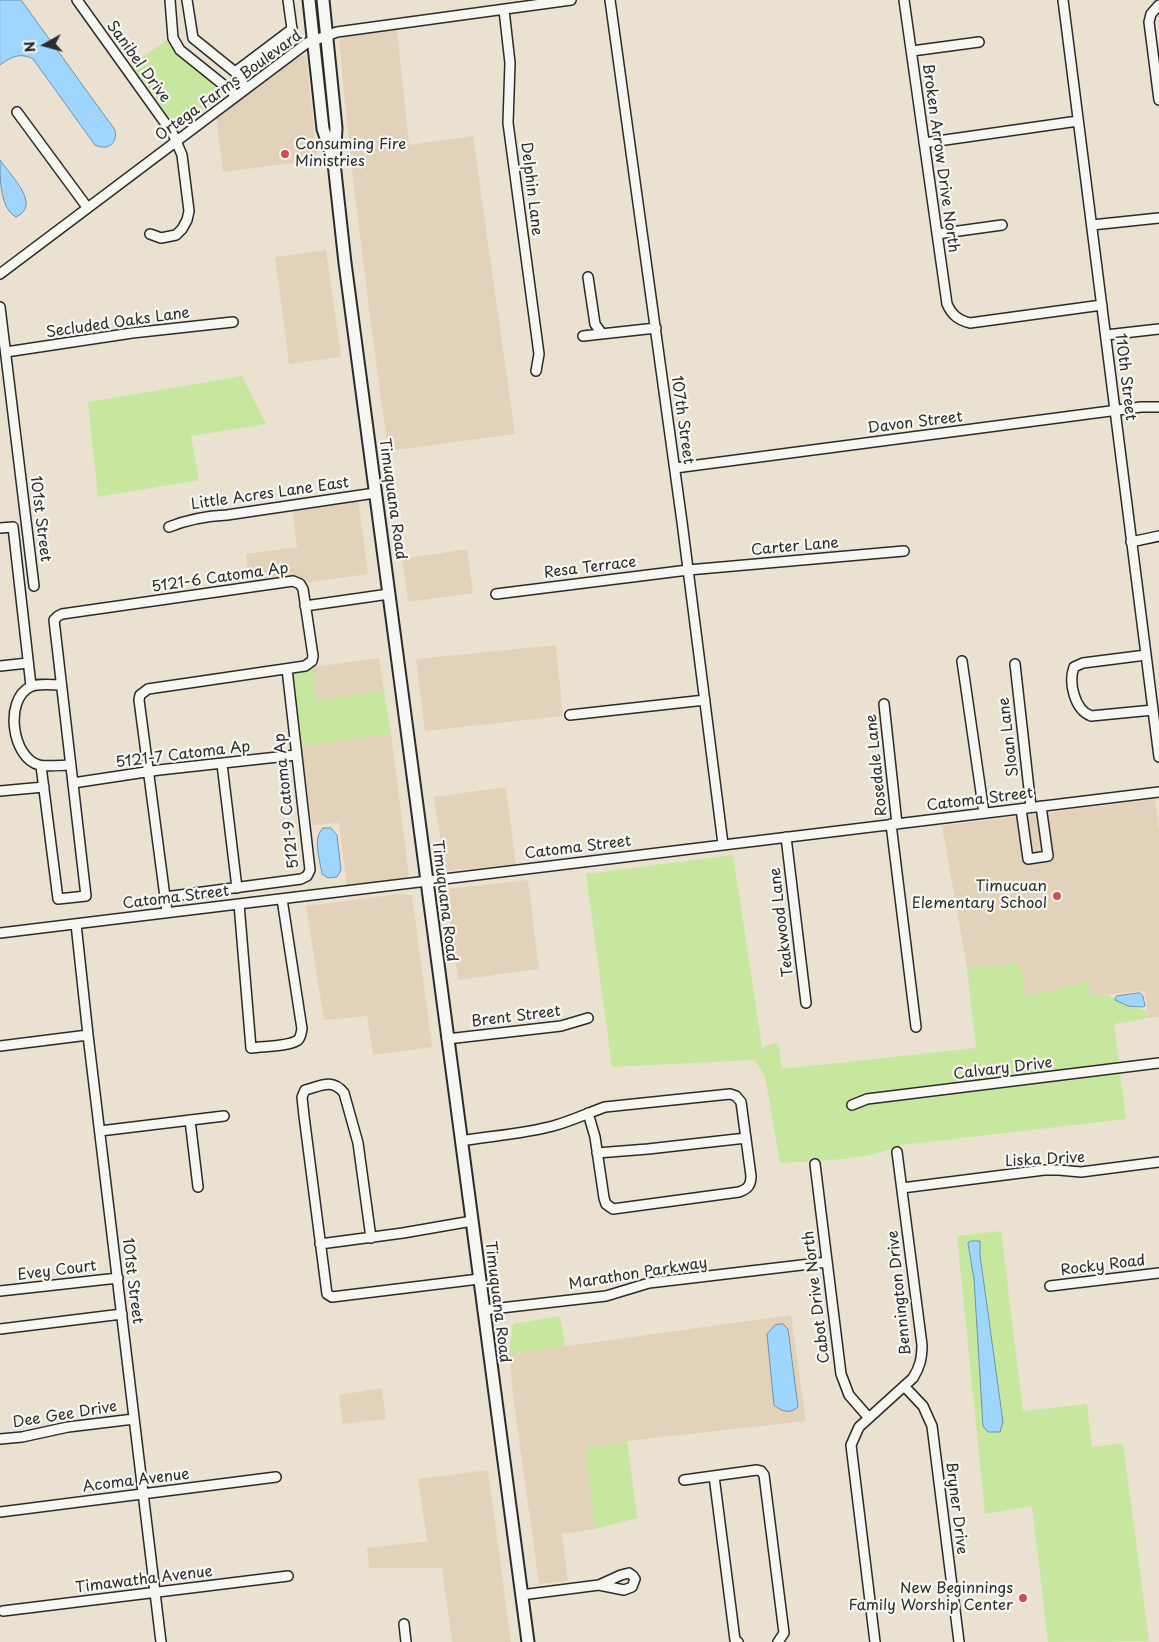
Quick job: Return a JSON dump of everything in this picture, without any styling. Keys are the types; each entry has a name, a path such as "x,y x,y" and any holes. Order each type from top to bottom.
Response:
{"main road":[{"name":"Timuquana Road","path":"308,0 323,129 334,163"},
{"name":"Timuquana Road","path":"323,0 336,128 334,163 345,263 528,1642"}],"street":[{"name":"Sanibel Drive","path":"77,0 177,140"},
{"path":"170,0 173,38 180,50 236,95"},
{"path":"188,0 193,38 235,72 246,88"},
{"path":"235,72 292,29 288,0"},
{"name":"Ortega Farms Boulevard","path":"0,274 307,43 337,32 571,0"},
{"name":"107th Street","path":"610,0 675,468 723,844"},
{"name":"Broken Arrow Drive North","path":"904,0 947,304 950,311 963,321 977,322 1102,304"},
{"name":"110th Street","path":"1063,0 1159,757"},
{"path":"1159,5 1151,14 1149,22 1159,100"},
{"name":"Delphin Lane","path":"504,10 510,63 508,123 539,354 536,371"},
{"path":"912,51 979,42"},
{"path":"18,112 87,207"},
{"path":"924,142 1078,121"},
{"path":"150,234 161,238 176,235 187,220 188,202 182,155 177,140"},
{"path":"1092,225 1159,218"},
{"path":"937,234 1002,225"},
{"path":"588,277 595,324 602,334"},
{"name":"101st Street","path":"0,307 34,586"},
{"name":"Secluded Oaks Lane","path":"6,352 132,333 233,322"},
{"path":"583,336 656,328"},
{"path":"1106,335 1159,329"},
{"name":"Davon Street","path":"675,468 1141,407 1159,407"},
{"name":"Little Acres Lane East","path":"169,527 185,520 207,516 227,515 375,493"},
{"path":"0,528 13,527 31,686"},
{"path":"1131,542 1159,536"},
{"name":"Carter Lane","path":"688,570 904,551"},
{"name":"Resa Terrace","path":"496,594 688,570"},
{"name":"5121-6 Catoma Ap","path":"44,786 58,899 86,896 53,625 54,620 58,616 294,581 300,584 303,589 313,656 312,661 305,666 148,689 142,692 139,700 167,912"},
{"path":"305,606 389,594"},
{"path":"1146,655 1083,663 1074,667 1071,679 1080,708 1084,713 1091,716 1153,710"},
{"path":"962,661 984,813"},
{"path":"0,666 28,663"},
{"name":"Sloan Lane","path":"1015,664 1028,859 1048,856 1041,806"},
{"name":"5121-9 Catoma Ap","path":"165,897 301,880 307,876 310,870 287,669"},
{"path":"61,685 31,686 18,698 15,709 14,728 18,744 29,759 41,766 55,764 70,765"},
{"path":"570,715 705,700"},
{"name":"Rosedale Lane","path":"884,704 894,824 916,1027"},
{"name":"5121-7 Catoma Ap","path":"73,783 296,755"},
{"path":"222,764 237,888"},
{"path":"0,792 44,786 41,766"},
{"name":"Catoma Street","path":"0,933 1159,792"},
{"name":"Teakwood Lane","path":"786,837 806,1003"},
{"path":"239,904 251,1048 292,1043 300,1036 302,1029 282,899"},
{"name":"101st Street","path":"76,924 161,1642"},
{"name":"Brent Street","path":"447,1039 561,1026 588,1018"},
{"path":"0,1046 88,1035"},
{"name":"Calvary Drive","path":"852,1105 867,1099 1159,1063"},
{"path":"371,1238 358,1143 344,1093 336,1085 324,1084 305,1090 302,1097 327,1294 330,1296 479,1279"},
{"path":"461,1141 516,1134 552,1126 588,1113 605,1107 730,1094 736,1096 741,1102 751,1183 744,1190 613,1209 606,1204 604,1198 595,1137 588,1113"},
{"path":"100,1131 224,1116"},
{"path":"190,1120 198,1187"},
{"path":"597,1153 746,1138"},
{"name":"Bennington Drive","path":"875,1642 851,1445 859,1427 913,1378 922,1358 922,1345 897,1152"},
{"name":"Liska Drive","path":"902,1188 1044,1170 1081,1172 1159,1162"},
{"name":"Cabot Drive North","path":"815,1164 841,1374 850,1395 869,1418"},
{"path":"320,1244 371,1238 472,1221"},
{"name":"Marathon Parkway","path":"483,1310 606,1296 650,1283 827,1262"},
{"name":"Rocky Road","path":"1050,1286 1159,1273"},
{"name":"Evey Court","path":"0,1291 118,1278"},
{"path":"0,1329 122,1314"},
{"name":"Bryner Drive","path":"904,1386 923,1406 932,1426 959,1642"},
{"name":"Dee Gee Drive","path":"0,1439 22,1437 68,1427 134,1419"},
{"path":"684,1480 757,1470 764,1474 784,1633 778,1642"},
{"path":"714,1476 734,1640 738,1642"},
{"name":"Acoma Avenue","path":"0,1512 276,1478"},
{"name":"Timawatha Avenue","path":"3,1611 288,1576"},
{"path":"522,1595 598,1586"},
{"path":"404,1624 406,1642"}],"shaded area":[{"path":"397,29 409,145 473,136 515,434 388,451 350,154 339,41 344,37"},
{"path":"306,55 317,160 223,172 216,116 298,56"},
{"path":"326,250 341,357 289,364 275,257"},
{"path":"358,498 368,574 305,583 298,576 249,583 246,554 297,547 292,507"},
{"path":"467,549 473,593 408,602 402,559"},
{"path":"556,645 563,716 425,731 416,659"},
{"path":"379,658 384,690 317,701 313,667"},
{"path":"391,734 409,875 404,878 347,888 339,823 312,825 301,746"},
{"path":"506,787 516,864 445,871 434,797"},
{"name":"Timucuan Elementary School","path":"1155,799 1159,829 1159,1017 1148,1018 1145,991 1091,996 1088,981 1026,997 1019,963 967,968 942,826"},
{"path":"528,880 539,969 458,980 447,889"},
{"path":"399,894 412,895 432,1047 373,1055 367,1016 324,1020 306,906"},
{"path":"791,1315 806,1421 627,1441 585,1449 595,1529 562,1534 568,1581 539,1584 509,1354"},
{"path":"382,1388 386,1419 343,1424 339,1395"},
{"path":"488,1470 511,1642 452,1642 442,1568 369,1568 367,1548 427,1541 418,1479"}],"green space":[{"path":"170,38 228,91 188,122 177,127 131,65"},
{"path":"242,376 266,424 191,436 199,480 98,497 88,402"},
{"path":"313,667 317,701 384,690 391,734 301,746 292,673"},
{"path":"733,855 762,1047 778,1042 782,1069 976,1048 967,968 1019,963 1026,997 1088,981 1091,996 1108,995 1115,1000 1147,1011 1148,1018 1114,1024 1126,1119 901,1145 889,1150 859,1157 780,1163 765,1076 754,1060 612,1067 586,874"},
{"path":"1001,1231 1023,1411 1087,1404 1092,1447 1123,1443 1149,1641 1048,1642 1032,1506 985,1514 957,1236","holes":["980,1242 980,1255 1003,1422 968,1243"]},
{"path":"560,1316 565,1346 509,1354 513,1324"},
{"path":"627,1441 637,1518 595,1529 585,1449"}],"water":[{"path":"0,0 21,0 115,130 115,139 111,145 99,147 95,145 33,59 16,56 0,65"},
{"path":"0,160 17,182 25,198 26,205 23,212 16,217 7,207 2,193"},
{"path":"323,828 331,828 337,835 341,870 337,877 328,878 322,874 317,843"},
{"path":"1140,993 1143,996 1145,1006 1143,1007 1128,1006 1115,1000 1117,996"},
{"path":"980,1241 980,1255 1003,1422 1000,1432 988,1432 983,1426 974,1279 968,1243"},
{"path":"783,1324 788,1329 798,1407 789,1411 783,1411 774,1405 767,1334 775,1325"}],"place":[{"name":"Consuming Fire Ministries","path":"285,154"},
{"name":"Timucuan Elementary School","path":"1057,896"},
{"name":"New Beginnings Family Worship Center","path":"1023,1598"}]}
